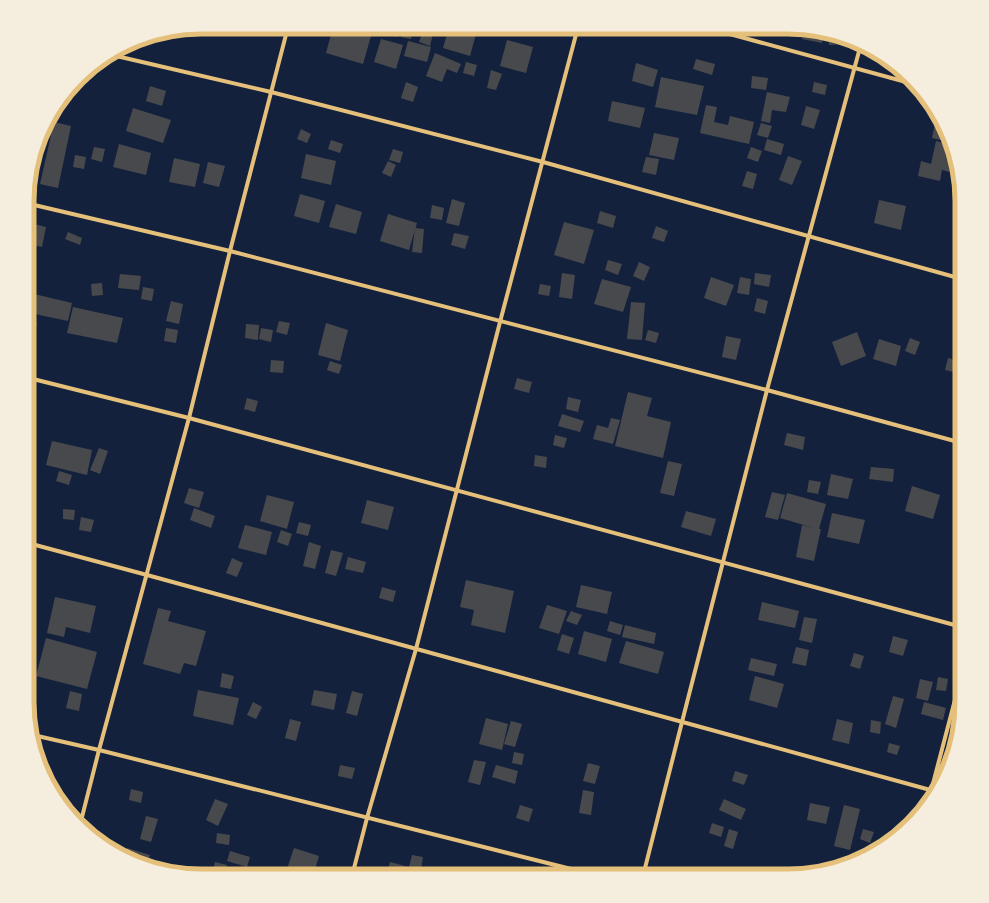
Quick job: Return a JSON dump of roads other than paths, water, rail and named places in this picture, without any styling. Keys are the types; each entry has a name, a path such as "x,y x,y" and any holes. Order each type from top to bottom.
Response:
{"street":[{"path":"81,818 189,418 230,251 286,34"},
{"path":"354,869 416,649 576,34"},
{"path":"730,34 905,82"},
{"path":"645,869 767,390 860,50"},
{"path":"117,56 271,92 542,162 955,277"},
{"path":"34,205 230,251 767,390 955,441"},
{"path":"34,379 189,418 955,625"},
{"path":"34,545 930,790"},
{"path":"935,781 955,701"},
{"path":"37,736 99,750 571,869"}]}
